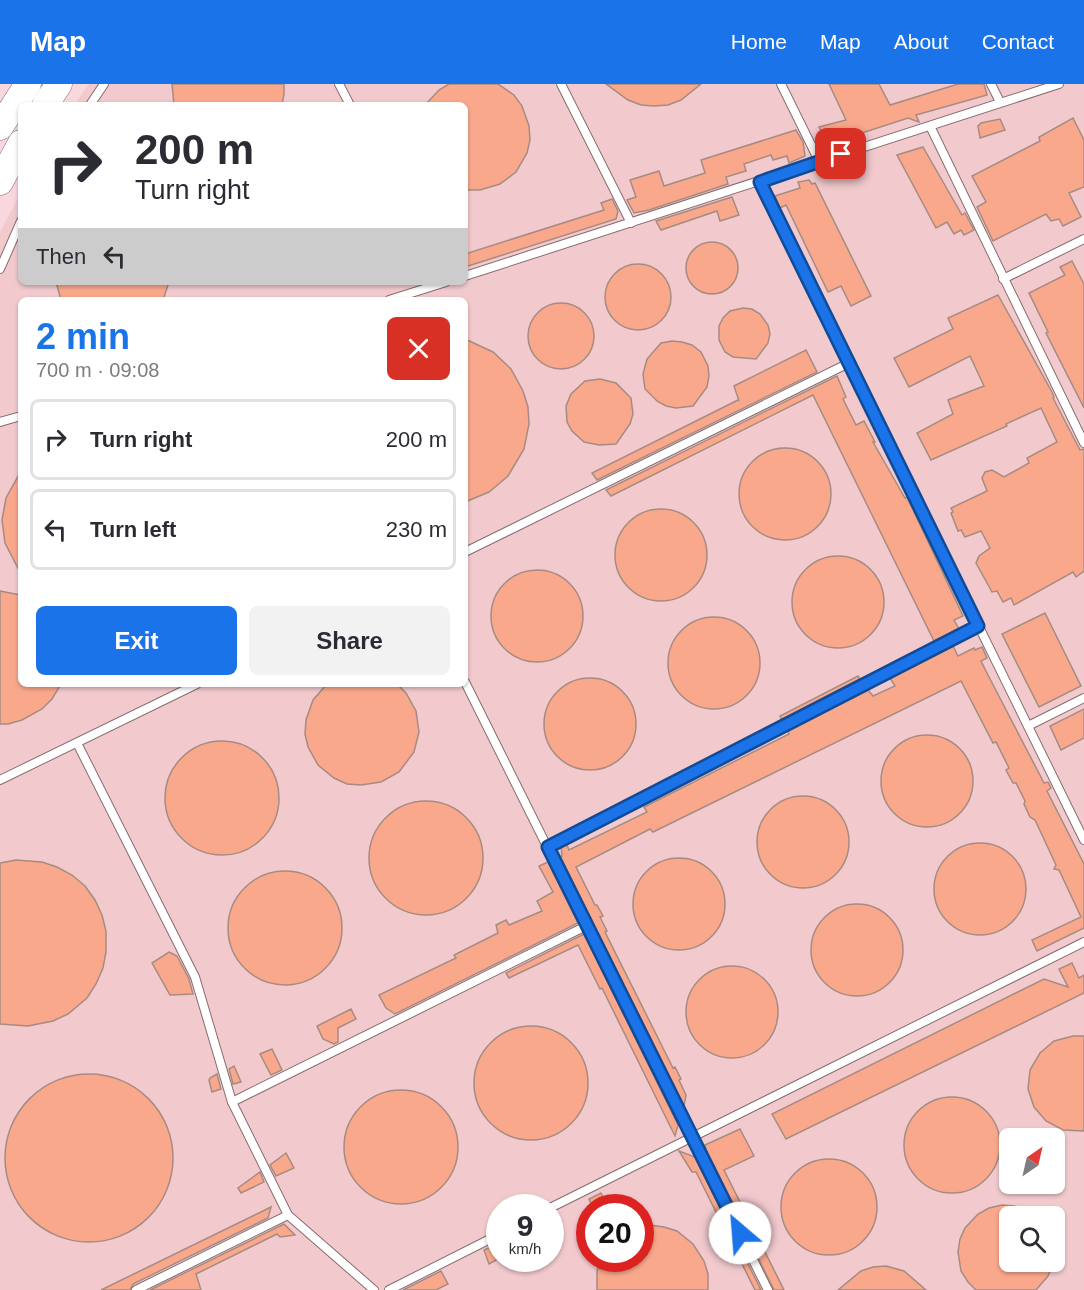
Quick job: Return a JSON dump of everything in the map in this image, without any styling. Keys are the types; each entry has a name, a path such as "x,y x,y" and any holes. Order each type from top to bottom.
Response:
{"main road":[{"path":"0,127 28,84"},
{"path":"47,102 59,84"},
{"path":"0,182 18,149"}],"lane":[{"path":"92,102 104,84"},
{"path":"339,84 348,102"},
{"path":"561,84 631,223"},
{"path":"781,84 819,161"},
{"path":"991,84 1000,102"},
{"path":"468,275 1059,84"},
{"path":"930,126 1084,443"},
{"path":"760,182 1084,840"},
{"path":"0,269 18,228"},
{"path":"1003,279 1084,239"},
{"path":"398,297 434,285"},
{"path":"468,551 849,363"},
{"path":"0,422 18,417"},
{"path":"548,847 978,626"},
{"path":"0,780 191,687"},
{"path":"468,687 768,1290"},
{"path":"1028,726 1084,698"},
{"path":"76,743 195,977 232,1102 288,1215 374,1290"},
{"path":"232,1102 586,926"},
{"path":"564,1201 1084,942"},
{"path":"136,1290 288,1215"},
{"path":"389,1290 486,1241"}],"shaded area":[{"path":"89,84 1084,84 1084,1290 0,1290 0,232 18,198 18,285 468,285 468,102 76,102"}],"building":[{"path":"172,84 284,84 283,102 174,102"},
{"path":"449,84 498,84 514,95 522,106 529,126 530,140 527,153 516,172 500,184 480,190 468,190 468,102 428,102 439,90"},
{"path":"606,84 701,84 681,100 668,105 654,106 641,105 628,100"},
{"path":"829,84 879,84 890,105 958,84 984,84 987,95 916,115 919,122 908,118 828,144 819,127 846,120"},
{"path":"1073,118 1084,140 1084,187 1069,193 1081,217 1063,226 1059,219 1051,221 1046,214 993,241 977,207 986,202 972,176 1040,141 1039,137"},
{"path":"1000,119 1005,130 980,138 978,126 981,123"},
{"path":"796,130 803,142 805,156 789,163 787,156 773,160 771,155 744,164 746,171 726,177 728,184 649,210 634,213 627,200 636,197 630,180 659,171 664,186 705,173 701,160"},
{"path":"923,147 962,215 965,213 974,230 964,235 961,230 954,234 947,222 936,228 897,155"},
{"path":"809,180 812,184 815,183 871,296 851,306 841,286 828,292 786,205 780,208 775,196 800,188 798,182"},
{"path":"732,197 739,215 720,221 717,211 661,230 656,221"},
{"path":"612,199 618,211 616,219 468,266 468,253 604,210 601,203"},
{"path":"712,242 722,244 730,250 736,258 738,268 736,278 730,286 722,292 712,294 702,292 694,286 688,278 686,268 688,258 694,250 702,244"},
{"path":"1072,261 1084,284 1084,408 1046,333 1048,332 1029,293 1065,275 1060,267"},
{"path":"631,264 645,264 657,269 666,278 671,297 669,310 662,321 645,330 631,330 619,325 610,316 605,304 605,290 610,278 619,269"},
{"path":"57,285 168,285 164,297 60,297"},
{"path":"998,295 1052,392 1080,450 1084,449 1084,571 1076,577 1073,572 1014,605 1011,598 1003,602 997,591 992,592 976,563 979,556 990,548 981,531 965,537 961,530 958,531 951,508 987,491 982,478 985,472 992,470 1004,477 1029,463 1027,458 1057,442 1041,408 931,460 917,433 953,414 948,400 984,386 970,356 909,387 894,358 953,329 948,318"},
{"path":"554,303 568,303 580,308 589,317 594,336 592,349 585,360 568,369 554,369 542,364 533,355 528,343 528,329 533,317 542,308"},
{"path":"743,308 752,309 760,314 768,325 770,334 768,343 756,359 733,357 725,352 719,340 719,326 723,318 730,311"},
{"path":"468,340 493,352 511,369 523,391 528,407 529,424 524,449 508,476 489,492 468,501"},
{"path":"672,341 692,345 701,352 708,366 707,387 693,406 676,408 666,406 645,389 643,374 647,359 661,343"},
{"path":"806,350 817,372 597,480 592,473 739,401 734,386"},
{"path":"837,376 846,397 843,399 856,425 864,421 875,442 873,442 905,498 907,497 963,616 954,620 959,629 934,641 813,395 611,496 606,490"},
{"path":"600,379 616,383 631,398 633,414 630,424 616,444 599,445 584,442 572,431 567,422 566,406 571,394 585,381"},
{"path":"785,448 803,451 818,461 828,476 831,494 828,512 818,527 803,537 785,540 767,537 752,527 742,512 739,494 742,476 752,461 767,451"},
{"path":"18,476 18,568 5,543 2,520 6,498"},
{"path":"661,509 679,512 694,522 704,537 707,555 704,573 694,588 679,598 661,601 643,598 628,588 618,573 615,555 618,537 628,522 643,512"},
{"path":"838,556 856,559 871,569 881,584 884,602 881,620 871,635 856,645 838,648 820,645 805,635 795,620 792,602 795,584 805,569 820,559"},
{"path":"537,570 555,573 570,583 580,598 583,616 580,634 570,649 555,659 537,662 519,659 504,649 494,634 491,616 494,598 504,583 519,573"},
{"path":"0,591 18,594 18,687 59,687 42,709 22,720 0,724"},
{"path":"1045,613 1081,686 1039,707 1002,634"},
{"path":"714,617 732,620 747,630 757,645 760,663 757,681 747,696 732,706 714,709 696,706 681,696 671,681 668,663 671,645 681,630 696,620"},
{"path":"953,646 958,656 974,648 975,650 982,647 987,658 981,661 1044,783 1048,782 1051,788 1047,791 1084,864 1084,928 1037,951 1032,940 1081,917 1059,870 1054,869 1056,865 1035,820 1030,817 1016,783 1013,783 1006,770 1009,768 996,742 993,743 961,681 653,832 650,829 576,867 603,916 600,917 607,931 605,932 673,1068 675,1067 681,1079 679,1080 686,1095 684,1106 559,857 562,856 561,847 567,845 569,850 647,812 644,807 789,734 788,731 868,690 873,696 895,686 890,678"},
{"path":"858,676 860,679 782,720 780,716"},
{"path":"590,678 608,681 623,691 633,706 636,724 633,742 623,757 608,767 590,770 572,767 557,757 547,742 544,724 547,706 557,691 572,681"},
{"path":"324,687 400,687 416,711 419,732 414,752 399,772 381,782 361,785 347,784 334,778 318,765 308,747 305,734 306,720 313,700"},
{"path":"1084,709 1084,738 1061,750 1050,726"},
{"path":"927,735 953,743 965,755 973,781 965,807 953,819 927,827 901,819 889,807 881,781 889,755 901,743"},
{"path":"222,741 244,745 262,758 275,776 279,798 275,820 262,838 244,851 222,855 200,851 182,838 169,820 165,798 169,776 182,758 200,745"},
{"path":"803,796 821,799 836,809 846,824 849,842 846,860 836,875 821,885 803,888 785,885 770,875 760,860 757,842 760,824 770,809 785,799"},
{"path":"426,801 448,806 466,818 478,836 483,858 478,880 466,898 448,910 426,915 404,910 386,898 374,880 369,858 374,836 386,818 404,806"},
{"path":"980,843 998,846 1013,856 1023,871 1026,889 1023,907 1013,922 998,932 980,935 962,932 947,922 937,907 934,889 937,871 947,856 962,846"},
{"path":"679,858 697,861 712,871 722,886 725,904 722,922 712,937 697,947 679,950 661,947 646,937 636,922 633,904 636,886 646,871 661,861"},
{"path":"16,860 42,862 72,875 85,886 95,900 106,931 103,968 87,998 68,1014 53,1021 28,1026 0,1024 0,863"},
{"path":"548,862 578,923 395,1014 386,1008 379,995 456,958 454,955 498,933 496,925 506,920 509,925 542,911 537,901 553,892 539,866"},
{"path":"285,871 307,875 325,888 338,906 342,928 338,950 325,968 307,981 285,985 263,981 245,968 232,950 228,928 232,906 245,888 263,875"},
{"path":"857,904 875,907 890,917 900,932 903,950 900,968 890,983 875,993 857,996 839,993 824,983 814,968 811,950 814,932 824,917 839,907"},
{"path":"584,934 678,1125 675,1136 602,988 600,989 578,945 509,978 506,973"},
{"path":"169,952 177,956 189,979 193,994 170,995 152,963"},
{"path":"1072,963 1079,978 1084,975 1084,993 786,1139 772,1114 1044,979 1068,987 1059,969"},
{"path":"732,966 750,969 765,979 775,994 778,1012 775,1030 765,1045 750,1055 732,1058 714,1055 699,1045 689,1030 686,1012 689,994 699,979 714,969"},
{"path":"351,1009 356,1019 338,1028 338,1042 334,1044 323,1039 317,1026"},
{"path":"531,1026 553,1031 571,1043 583,1061 588,1083 583,1105 571,1123 553,1135 531,1140 509,1135 491,1123 479,1105 474,1083 479,1061 491,1043 509,1031"},
{"path":"1073,1036 1084,1036 1084,1131 1065,1130 1065,1128 1059,1128 1046,1121 1034,1107 1028,1089 1030,1070 1040,1053 1054,1041"},
{"path":"272,1049 282,1070 271,1075 260,1054"},
{"path":"234,1066 241,1082 233,1084 229,1069"},
{"path":"89,1074 121,1081 148,1099 166,1126 173,1158 166,1190 148,1217 121,1235 89,1242 57,1235 30,1217 12,1190 5,1158 12,1126 30,1099 57,1081"},
{"path":"217,1074 221,1089 212,1092 209,1080"},
{"path":"401,1090 423,1095 441,1107 453,1125 458,1147 453,1169 441,1187 423,1199 401,1204 379,1199 361,1187 349,1169 344,1147 349,1125 361,1107 379,1095"},
{"path":"943,1098 961,1098 979,1105 992,1118 999,1136 999,1154 992,1172 979,1185 961,1192 943,1192 925,1185 912,1172 905,1154 905,1136 912,1118 925,1105"},
{"path":"740,1129 754,1156 724,1170 784,1290 774,1290 706,1152 705,1145"},
{"path":"679,1151 695,1157 761,1290 755,1290 696,1172 692,1172"},
{"path":"286,1153 294,1168 276,1176 270,1165"},
{"path":"829,1159 847,1163 863,1173 873,1189 877,1207 873,1225 863,1241 847,1251 829,1255 811,1251 795,1241 785,1225 781,1207 785,1189 795,1173 811,1163"},
{"path":"260,1172 264,1182 241,1193 238,1188"},
{"path":"1002,1205 1014,1206 999,1206 999,1272 1050,1272 1036,1290 976,1290 961,1271 958,1252 960,1239 965,1228 978,1214 989,1208"},
{"path":"271,1207 268,1218 133,1284 130,1290 101,1290"},
{"path":"284,1224 295,1235 280,1237 277,1234 196,1274 201,1290 150,1290"},
{"path":"654,1226 677,1231 693,1244 704,1261 708,1274 708,1290 597,1290 597,1272 654,1272"},
{"path":"886,1266 904,1271 926,1290 838,1290 861,1271"},
{"path":"441,1271 448,1284 436,1290 403,1290"}],"route":[{"path":"740,1233 548,847 978,626 760,182 841,154"}]}
